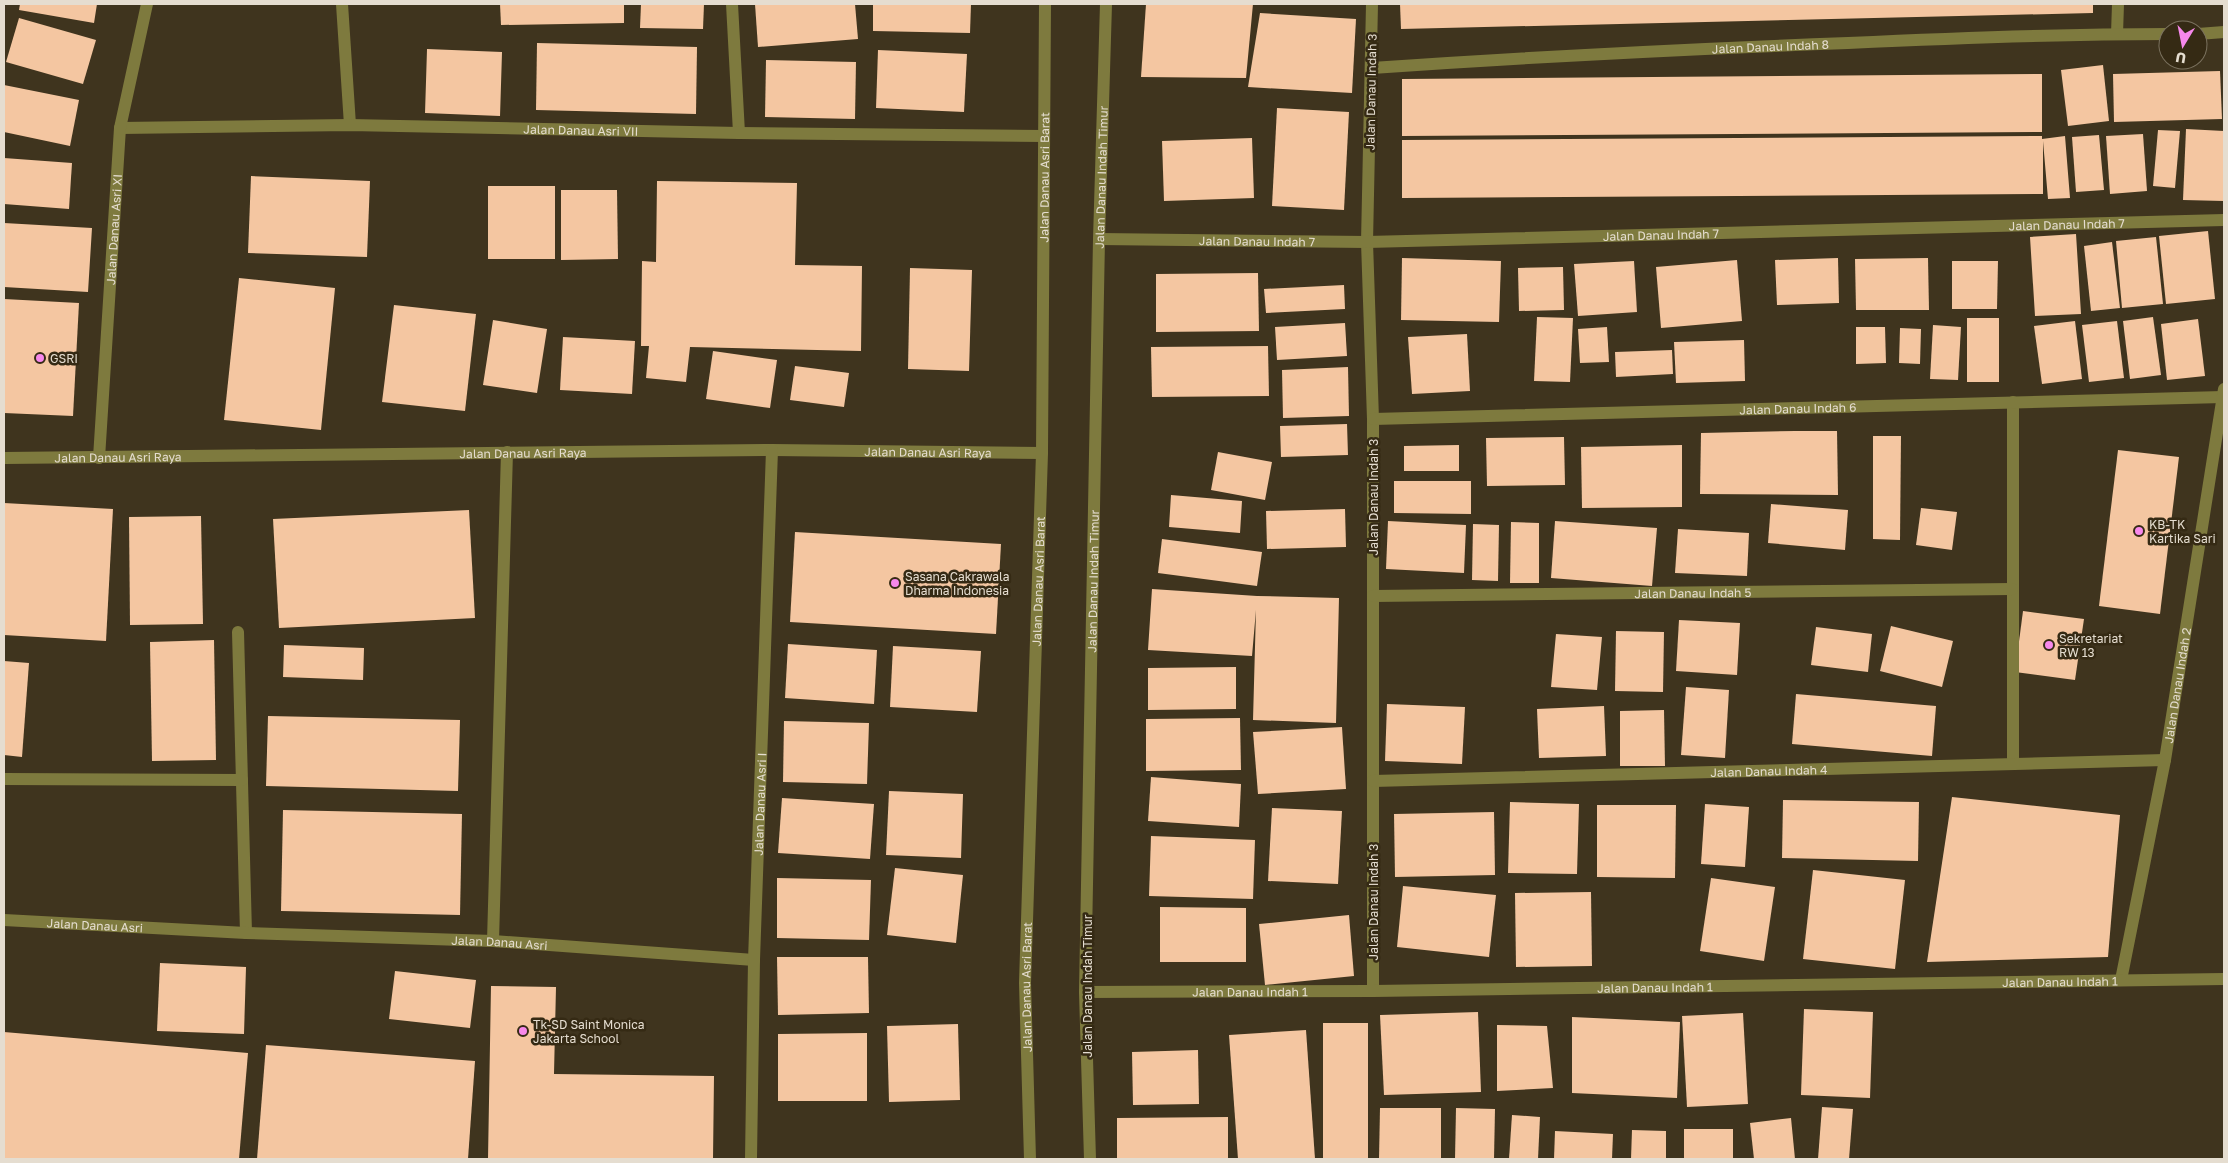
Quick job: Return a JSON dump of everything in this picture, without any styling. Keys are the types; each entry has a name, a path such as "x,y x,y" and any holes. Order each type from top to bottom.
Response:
{"street":[{"name":"Jalan Danau Asri XI","path":"99,458 120,128 147,4"},
{"path":"342,4 350,125"},
{"path":"732,4 739,133"},
{"name":"Jalan Danau Asri Barat","path":"1030,1159 1025,983 1042,453 1045,4"},
{"name":"Jalan Danau Indah Timur","path":"1090,1159 1085,992 1099,240 1106,4"},
{"name":"Jalan Danau Indah 3","path":"1372,4 1367,242 1373,419 1373,990"},
{"path":"2117,34 2118,4"},
{"path":"2208,33 2224,32"},
{"name":"Jalan Danau Indah 8","path":"1372,68 1553,56 1730,48 2158,34"},
{"name":"Jalan Danau Asri VII","path":"120,128 350,125 739,133 1043,136"},
{"name":"Jalan Danau Indah 7","path":"1099,240 1367,242 2224,220"},
{"name":"Jalan Danau Indah 6","path":"1373,419 2013,402 2224,393"},
{"name":"Jalan Danau Indah 2","path":"2120,980 2165,760 2224,393"},
{"path":"2013,402 2013,764"},
{"name":"Jalan Danau Asri Raya","path":"4,458 772,450 1042,453"},
{"name":"Jalan Danau Asri I","path":"751,1159 754,960 772,450"},
{"path":"493,941 507,452"},
{"name":"Jalan Danau Indah 5","path":"1373,596 2012,590"},
{"path":"238,632 246,933"},
{"name":"Jalan Danau Indah 4","path":"1373,782 2165,760"},
{"path":"4,779 242,780"},
{"name":"Jalan Danau Asri","path":"4,920 246,933 493,941 754,960"},
{"name":"Jalan Danau Indah 1","path":"1085,992 2224,979"}],"building":[{"path":"20,4 97,4 94,23 19,10"},
{"path":"500,4 624,4 624,23 501,25"},
{"path":"641,4 704,4 703,29 640,28"},
{"path":"755,4 855,4 858,39 758,47"},
{"path":"873,4 971,4 970,33 873,31"},
{"path":"1146,4 1253,4 1246,78 1141,77"},
{"path":"1400,4 2093,4 2093,13 1401,29"},
{"path":"1260,13 1356,19 1352,93 1248,87"},
{"path":"19,18 96,40 83,84 6,62"},
{"path":"537,43 697,47 696,114 536,110"},
{"path":"427,49 502,52 500,116 425,113"},
{"path":"878,50 967,54 964,112 876,108"},
{"path":"766,60 856,62 855,119 765,117"},
{"path":"2103,65 2109,121 2068,126 2061,70"},
{"path":"2220,71 2222,119 2114,122 2113,74"},
{"path":"2042,74 2042,132 1402,136 1402,79"},
{"path":"4,85 79,100 70,146 4,132"},
{"path":"1277,108 1349,112 1344,210 1272,206"},
{"path":"2186,129 2224,131 2224,201 2183,200"},
{"path":"2158,130 2180,131 2175,188 2153,186"},
{"path":"2143,134 2147,191 2110,194 2106,136"},
{"path":"2099,135 2104,190 2076,192 2072,137"},
{"path":"2042,136 2042,139 2065,136 2070,198 2048,199 2043,141 2043,194 1402,198 1402,140"},
{"path":"1252,138 1254,198 1164,201 1162,141"},
{"path":"4,158 72,163 69,209 4,204"},
{"path":"251,176 370,181 367,257 248,253"},
{"path":"657,181 797,183 795,265 862,266 861,351 690,347 686,382 646,378 649,346 641,346 642,261 656,262"},
{"path":"488,186 555,186 555,259 488,259"},
{"path":"561,190 617,190 618,259 561,260"},
{"path":"4,223 92,228 88,292 4,287"},
{"path":"2208,231 2215,299 2166,304 2159,236"},
{"path":"2076,234 2081,314 2035,316 2030,237"},
{"path":"2156,237 2163,304 2122,308 2116,241"},
{"path":"2112,242 2120,308 2091,311 2084,246"},
{"path":"1402,258 1501,261 1499,322 1401,320"},
{"path":"1838,258 1839,303 1777,305 1775,260"},
{"path":"1928,258 1929,310 1856,310 1855,259"},
{"path":"1737,260 1742,321 1661,328 1656,267"},
{"path":"1634,261 1637,312 1578,316 1574,264"},
{"path":"1952,261 1998,261 1997,309 1952,309"},
{"path":"1563,267 1564,310 1519,311 1518,268"},
{"path":"910,268 972,270 969,371 908,369"},
{"path":"1258,273 1259,331 1156,332 1156,274"},
{"path":"239,278 335,288 321,430 224,420"},
{"path":"1344,285 1345,309 1266,313 1264,289"},
{"name":"GSRI","path":"4,299 79,303 73,416 4,413"},
{"path":"394,305 476,314 465,411 382,402"},
{"path":"1537,317 1573,318 1570,382 1534,381"},
{"path":"2153,317 2161,375 2130,379 2123,321"},
{"path":"1967,318 1999,318 1999,382 1967,382"},
{"path":"2198,319 2205,376 2167,380 2161,324"},
{"path":"493,320 547,329 537,393 483,385"},
{"path":"2075,321 2082,379 2042,384 2034,326"},
{"path":"2117,321 2124,378 2089,382 2082,325"},
{"path":"1345,323 1347,356 1277,360 1275,327"},
{"path":"1933,325 1961,327 1958,380 1930,379"},
{"path":"1607,327 1609,362 1580,363 1578,329"},
{"path":"1856,327 1885,327 1886,363 1856,364"},
{"path":"1900,328 1921,329 1920,364 1899,363"},
{"path":"1467,334 1470,391 1412,394 1408,337"},
{"path":"563,337 635,341 632,394 560,390"},
{"path":"1744,340 1745,381 1676,383 1674,342"},
{"path":"1268,346 1269,396 1152,397 1151,347"},
{"path":"1672,350 1673,374 1616,377 1615,352"},
{"path":"713,351 777,360 770,408 706,399"},
{"path":"795,366 849,373 844,407 790,400"},
{"path":"1348,367 1349,416 1283,418 1282,370"},
{"path":"1347,424 1348,455 1281,457 1280,426"},
{"path":"1837,431 1838,495 1700,494 1701,433"},
{"path":"1873,436 1901,436 1900,540 1873,539"},
{"path":"1564,437 1565,485 1487,486 1486,438"},
{"path":"1459,445 1459,471 1404,471 1404,446"},
{"path":"1682,445 1682,507 1582,508 1581,447"},
{"name":"KB-TK Kartika Sari","path":"2118,450 2179,457 2160,614 2099,606"},
{"path":"1218,452 1272,462 1265,500 1211,490"},
{"path":"1394,481 1471,481 1471,514 1394,513"},
{"path":"1171,495 1242,501 1240,533 1169,527"},
{"path":"4,503 113,509 106,641 4,635"},
{"path":"1771,504 1848,510 1845,550 1768,543"},
{"path":"1921,508 1957,512 1952,550 1916,545"},
{"path":"1345,509 1346,547 1267,549 1266,511"},
{"path":"469,510 475,618 279,628 273,519"},
{"path":"201,516 203,624 130,625 129,517"},
{"path":"1388,521 1466,525 1464,573 1386,569"},
{"path":"1555,521 1657,528 1652,586 1551,578"},
{"path":"1511,522 1539,523 1539,583 1510,583"},
{"path":"1473,524 1499,525 1498,581 1472,580"},
{"path":"1678,529 1749,533 1747,576 1675,573"},
{"name":"Sasana Cakrawala Dharma Indonesia","path":"795,532 1001,544 996,634 790,622"},
{"path":"1162,539 1262,552 1257,586 1158,573"},
{"path":"1152,589 1257,596 1339,598 1336,723 1253,720 1256,610 1252,656 1148,650"},
{"name":"Sekretariat RW 13","path":"2023,611 2084,619 2075,680 2015,672"},
{"path":"1679,620 1740,623 1737,675 1676,671"},
{"path":"1891,626 1953,641 1942,687 1880,671"},
{"path":"1816,627 1872,634 1868,672 1811,665"},
{"path":"1616,631 1664,632 1663,692 1615,691"},
{"path":"1556,634 1602,637 1597,690 1551,687"},
{"path":"214,640 216,760 152,761 150,642"},
{"path":"788,644 877,650 874,704 785,698"},
{"path":"284,645 364,648 363,680 283,677"},
{"path":"893,646 981,651 977,712 890,707"},
{"path":"4,661 29,663 22,757 4,755"},
{"path":"1236,667 1236,709 1148,710 1148,668"},
{"path":"1686,687 1729,690 1725,758 1681,755"},
{"path":"1796,694 1936,706 1932,756 1792,744"},
{"path":"1387,704 1465,707 1462,764 1385,761"},
{"path":"1604,706 1606,756 1539,758 1537,709"},
{"path":"1664,710 1665,766 1620,766 1620,711"},
{"path":"268,716 460,720 458,791 266,786"},
{"path":"1240,718 1241,770 1146,771 1146,719"},
{"path":"784,721 869,723 867,784 783,782"},
{"path":"1342,727 1346,789 1258,794 1253,732"},
{"path":"1151,777 1241,784 1239,827 1148,821"},
{"path":"889,791 963,794 961,858 886,855"},
{"path":"1952,797 2120,815 2108,957 1927,962"},
{"path":"782,798 874,804 870,859 778,853"},
{"path":"1783,800 1919,802 1918,861 1782,858"},
{"path":"1510,802 1579,804 1577,874 1508,873"},
{"path":"1705,804 1749,807 1745,867 1701,864"},
{"path":"1597,805 1676,805 1675,878 1597,877"},
{"path":"1272,808 1342,811 1338,884 1268,881"},
{"path":"283,810 462,814 460,915 281,911"},
{"path":"1494,812 1495,875 1395,877 1394,814"},
{"path":"1151,836 1255,840 1253,899 1149,896"},
{"path":"895,868 963,875 956,943 887,935"},
{"path":"1813,870 1905,880 1895,969 1803,959"},
{"path":"777,878 871,880 869,940 777,938"},
{"path":"1711,878 1775,887 1764,961 1700,951"},
{"path":"1403,886 1496,895 1489,957 1397,947"},
{"path":"1591,892 1592,966 1516,967 1515,893"},
{"path":"1160,907 1246,908 1246,962 1160,962"},
{"path":"1349,915 1354,976 1265,985 1259,924"},
{"path":"777,957 868,957 869,1013 778,1015"},
{"path":"160,963 246,967 244,1034 157,1031"},
{"path":"395,971 476,980 470,1028 389,1019"},
{"name":"Tk-SD Saint Monica Jakarta School","path":"491,986 556,987 554,1074 714,1076 713,1159 488,1159"},
{"path":"1804,1009 1873,1012 1870,1098 1801,1095"},
{"path":"1478,1012 1481,1092 1384,1095 1380,1015"},
{"path":"1743,1013 1748,1104 1687,1107 1682,1016"},
{"path":"1572,1017 1680,1022 1677,1098 1572,1093"},
{"path":"1323,1023 1368,1023 1368,1159 1323,1159"},
{"path":"958,1024 960,1100 889,1102 887,1026"},
{"path":"1497,1025 1547,1026 1553,1088 1497,1091"},
{"path":"1306,1030 1315,1159 1238,1159 1229,1035"},
{"path":"4,1032 248,1053 239,1159 4,1159"},
{"path":"867,1033 867,1101 778,1101 778,1034"},
{"path":"266,1045 475,1061 468,1159 257,1159"},
{"path":"1198,1050 1199,1104 1133,1105 1132,1052"},
{"path":"1822,1107 1853,1109 1849,1159 1818,1159"},
{"path":"1380,1108 1441,1108 1441,1159 1379,1159"},
{"path":"1456,1108 1495,1109 1494,1159 1455,1159"},
{"path":"1512,1115 1540,1117 1538,1159 1509,1159"},
{"path":"1228,1117 1228,1159 1117,1159 1117,1118"},
{"path":"1791,1118 1795,1159 1754,1159 1750,1123"},
{"path":"1684,1129 1733,1129 1733,1159 1684,1159"},
{"path":"1632,1130 1666,1131 1666,1159 1631,1159"},
{"path":"1555,1131 1613,1134 1612,1159 1554,1159"}],"place":[{"name":"GSRI","path":"40,358"},
{"name":"KB-TK Kartika Sari","path":"2139,531"},
{"name":"Sasana Cakrawala Dharma Indonesia","path":"895,583"},
{"name":"Sekretariat RW 13","path":"2049,645"},
{"name":"Tk-SD Saint Monica Jakarta School","path":"523,1031"}]}
